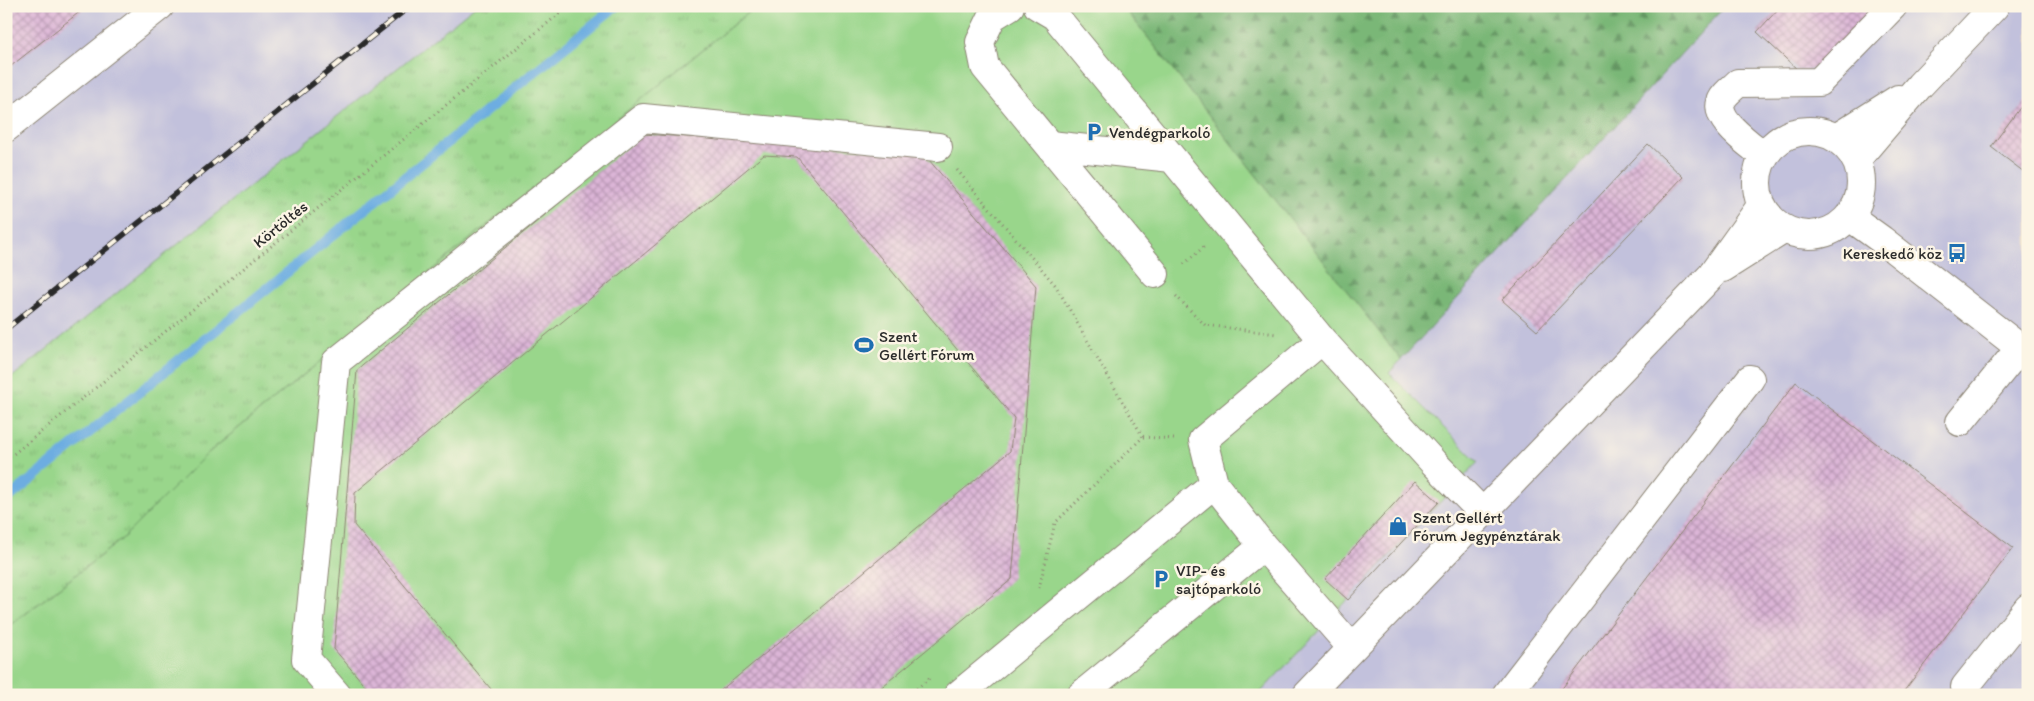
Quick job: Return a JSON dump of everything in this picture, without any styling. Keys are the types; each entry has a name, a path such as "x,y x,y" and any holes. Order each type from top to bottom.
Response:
{"street":[{"path":"6,128 160,6"},
{"path":"1010,6 992,17 980,42 985,67 1159,278"},
{"path":"1038,6 1055,16 1322,340 1433,462 1482,512"},
{"path":"1764,156 1726,123 1720,108 1723,98 1738,83 1819,82 1893,6"},
{"path":"1856,160 1920,85 1996,6"},
{"path":"1836,138 1920,85"},
{"path":"337,695 306,660 336,362 643,118 938,147"},
{"path":"1817,131 1836,138 1848,148 1856,160 1862,179 1860,199 1850,217 1830,232 1806,236 1783,230 1770,220 1761,206 1756,189 1757,172 1764,156 1778,141 1796,132 1817,131"},
{"path":"1050,145 1172,158"},
{"path":"1307,695 1711,276 1761,206"},
{"path":"1850,217 2024,351 1960,422"},
{"path":"1711,276 1783,230"},
{"path":"1322,340 1203,440 1214,484 1263,546 1352,648"},
{"path":"1506,695 1750,380"},
{"path":"958,695 1214,484"},
{"path":"1081,695 1263,546"},
{"path":"1966,692 2028,608"}],"path":[{"name":"Körtöltés","path":"6,460 569,6"},
{"path":"938,147 1056,286 1143,437"},
{"path":"1228,226 1159,278 1205,325 1322,340"},
{"path":"1038,589 1055,522 1143,437 1203,440"},
{"path":"909,695 940,670"}],"shaded area":[{"path":"6,6 475,6 6,382"},
{"path":"1725,6 2028,6 2028,695 1258,695 1455,485 1389,372"}],"green space":[{"path":"475,6 756,6 208,453 122,539 6,629 6,382"},
{"name":"Szent Gellért Fórum","path":"756,6 1123,6 1401,360 1389,373 1478,462 1258,695 6,695 6,629 122,539 208,453"},
{"path":"1123,6 1725,6 1401,360"}],"building":[{"path":"6,6 87,6 6,70"},
{"path":"1781,6 1880,6 1822,68 1798,70 1757,32"},
{"path":"2028,97 2028,175 1991,147"},
{"path":"643,134 923,153 1036,286 1012,579 872,695 715,695 1010,451 1014,418 797,157 764,155 355,493 354,525 496,695 373,695 334,649 357,370"},
{"path":"1648,144 1683,177 1537,331 1502,300"},
{"path":"1796,382 2013,548 1901,695 1557,695"},
{"path":"1415,481 1439,502 1348,600 1325,579"}],"waterway":[{"path":"6,500 616,6"}],"railway":[{"path":"6,329 410,6"}],"place":[{"name":"Vendégparkoló","path":"1094,132"},
{"name":"Kereskedő köz","path":"1957,253"},
{"name":"Szent Gellért Fórum","path":"864,345"},
{"name":"Szent Gellért Fórum Jegypénztárak","path":"1398,526"},
{"name":"VIP- és sajtóparkoló","path":"1161,579"}]}
